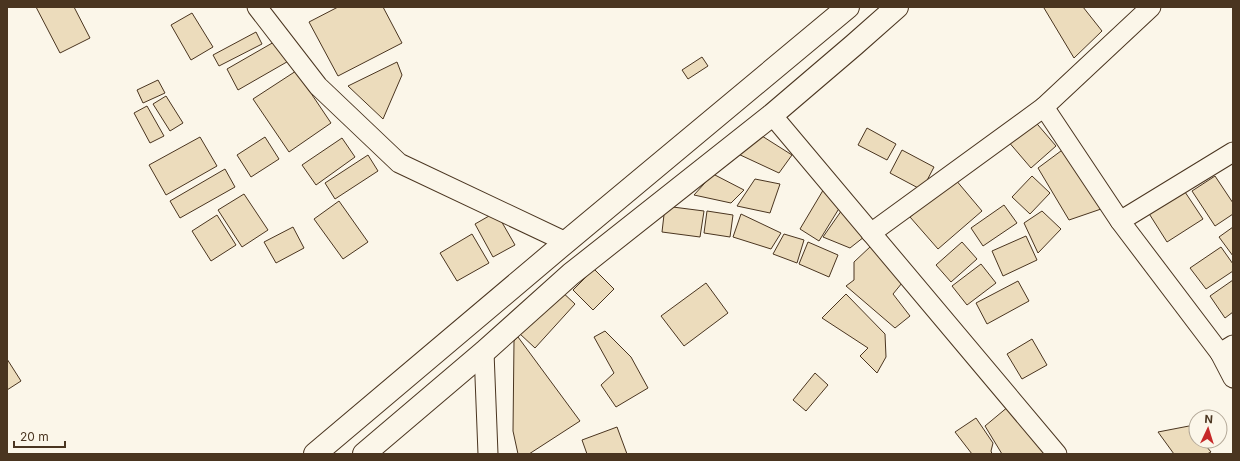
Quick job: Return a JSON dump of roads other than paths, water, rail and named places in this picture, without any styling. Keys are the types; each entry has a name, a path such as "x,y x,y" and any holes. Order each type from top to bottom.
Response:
{"main road":[{"path":"364,454 484,352 571,274 772,115 897,7"},
{"path":"315,454 841,13 854,45"},
{"path":"422,364 444,386"}],"street":[{"path":"256,7 318,86 399,163 566,242"},
{"path":"871,233 1044,107 1151,7"},
{"path":"1044,107 1120,221 1226,349 1233,378"},
{"path":"772,115 1057,454"},
{"path":"1120,221 1233,152"},
{"path":"484,352 488,454"}]}
